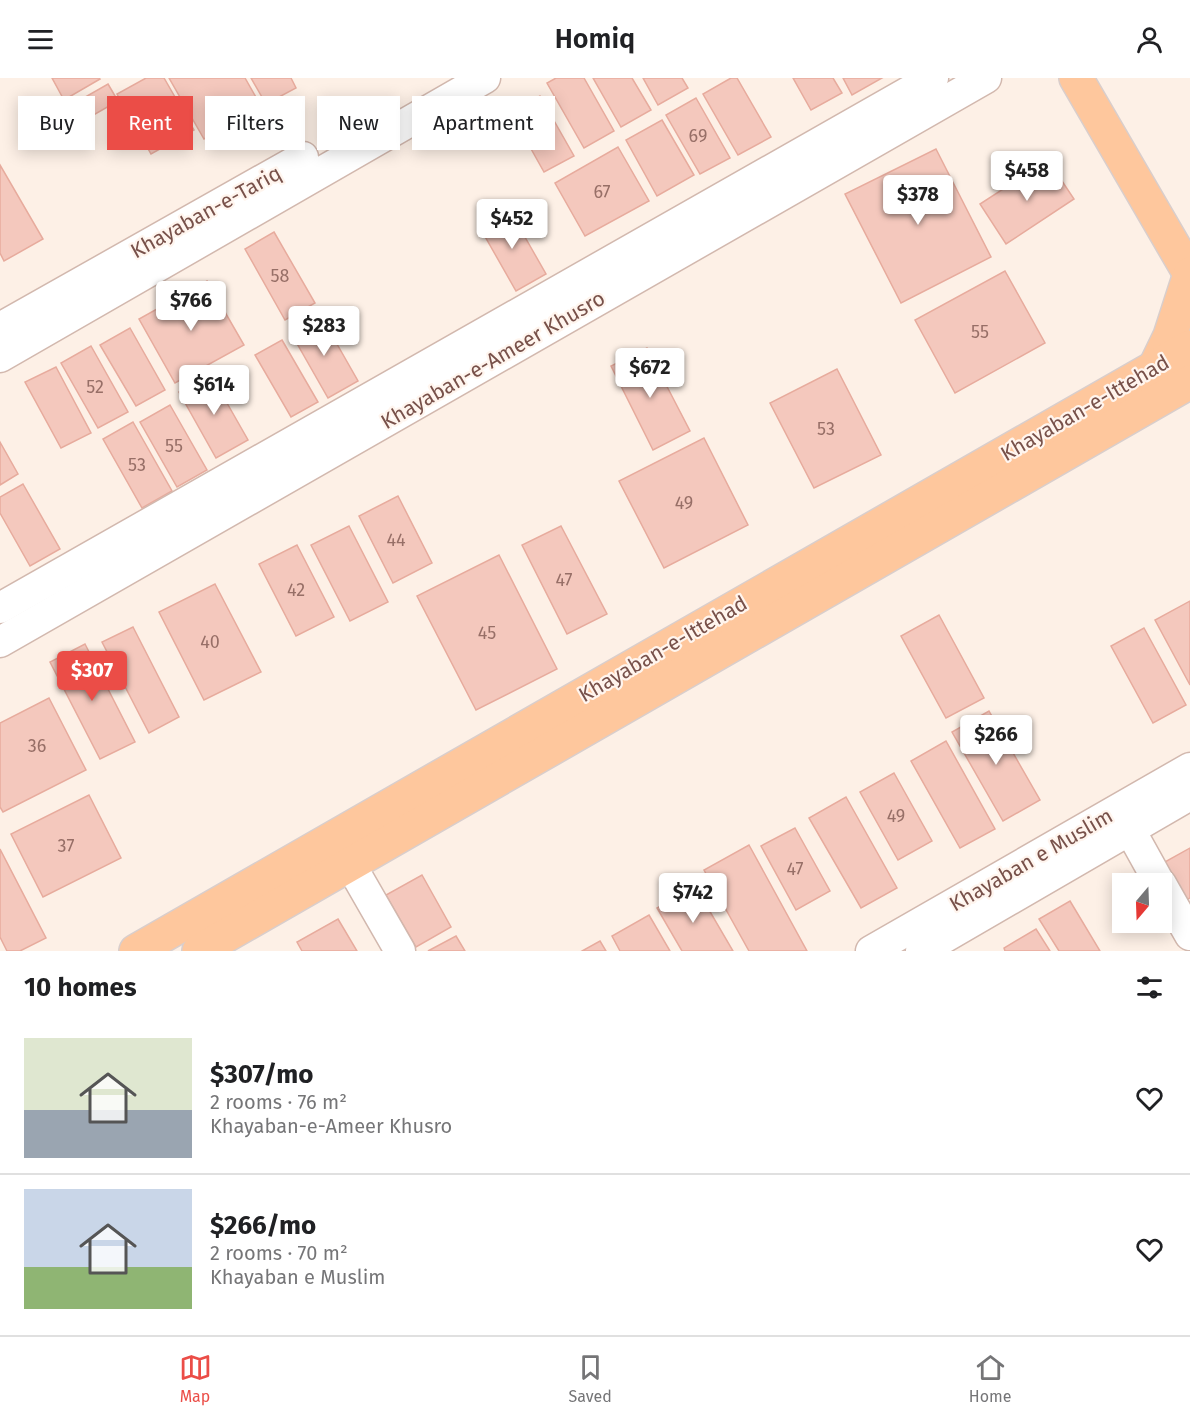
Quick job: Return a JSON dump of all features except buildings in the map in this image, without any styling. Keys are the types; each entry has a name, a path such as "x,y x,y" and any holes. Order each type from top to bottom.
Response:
{"main road":[{"path":"1076,78 1190,274 1170,336 1155,367"},
{"name":"Khayaban-e-Ittehad","path":"136,951 1190,347"},
{"name":"Khayaban-e-Ittehad","path":"199,951 1188,385"}],"street":[{"name":"Khayaban-e-Tariq","path":"0,357 320,159 442,78"},
{"name":"Khayaban-e-Tariq","path":"0,328 320,159 485,78"},
{"name":"Khayaban-e-Ameer Khusro","path":"0,608 933,78"},
{"name":"Khayaban-e-Ameer Khusro","path":"0,642 986,78"},
{"path":"140,529 141,542 148,552 154,554"},
{"path":"105,548 115,548 123,554 126,563 122,573"},
{"name":"Khayaban e Muslim","path":"871,951 1015,882 1190,768"},
{"path":"930,949 1015,882 1130,830 1190,795"},
{"path":"1130,830 1155,873"},
{"path":"350,864 400,951"},
{"path":"1172,903 1190,935"}]}
